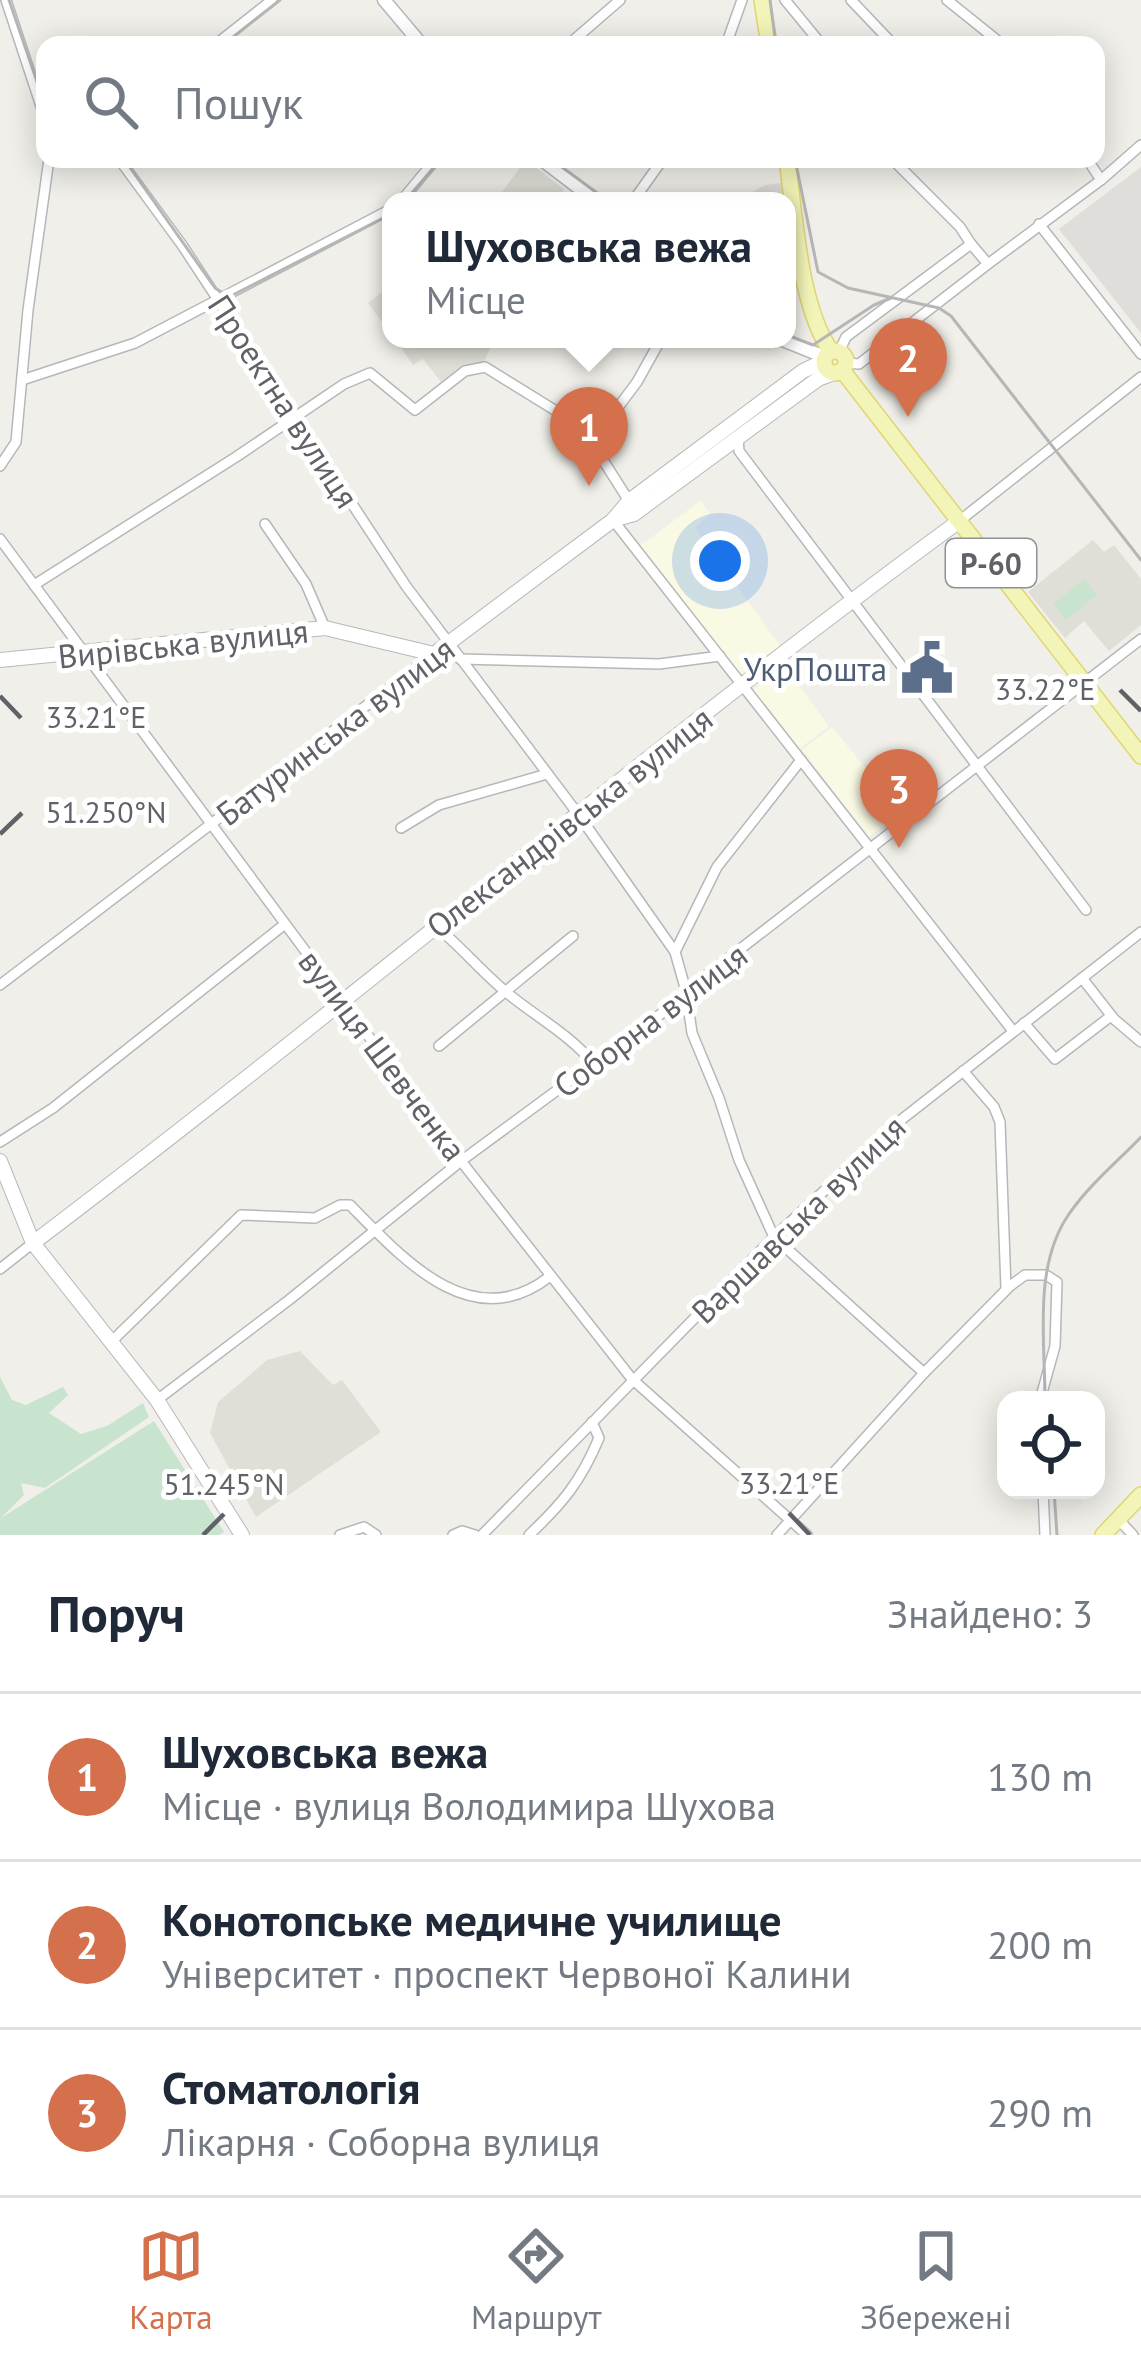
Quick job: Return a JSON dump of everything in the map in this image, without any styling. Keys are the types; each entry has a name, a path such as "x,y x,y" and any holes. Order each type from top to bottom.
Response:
{"main road":[{"path":"762,0 768,36"},
{"name":"Р-60","path":"796,214 820,336 834,361 1141,756"},
{"path":"614,520 634,514 818,379 834,361"},
{"path":"614,520 629,501 803,371 834,361"},
{"name":"Батуринська вулиця","path":"434,654 614,520"},
{"name":"Олександрівська вулиця","path":"33,1243 742,685 958,522"},
{"name":"Вирівська вулиця","path":"0,660 325,628 434,654"},
{"path":"0,1161 33,1243 157,1400 237,1533"},
{"path":"1103,1535 1141,1495"}],"street":[{"path":"6,0 36,91"},
{"path":"226,36 272,0"},
{"path":"384,0 414,36"},
{"path":"578,36 620,0"},
{"path":"729,36 742,0"},
{"path":"785,0 815,36"},
{"path":"851,0 886,36"},
{"path":"947,0 992,36"},
{"path":"796,346 834,361 859,364 1141,145"},
{"path":"0,466 16,442 28,310 52,168"},
{"name":"Проектна вулиця","path":"128,168 406,586 675,952 692,1033 739,1160 774,1237"},
{"path":"408,192 428,168"},
{"path":"554,168 584,192"},
{"path":"901,168 960,227 988,264"},
{"path":"1093,168 1101,180"},
{"path":"22,380 135,343 382,213"},
{"path":"1039,224 1141,354"},
{"path":"834,361 846,337 971,244"},
{"path":"592,442 656,348"},
{"path":"34,585 344,383 370,373 415,410 465,371 485,368 583,427 629,501"},
{"name":"Олександрівська вулиця","path":"958,522 1141,377"},
{"path":"738,437 739,451 850,602 1086,910"},
{"path":"614,520 1013,1031"},
{"path":"265,524 306,584 325,628"},
{"name":"вулиця Шевченка","path":"0,539 549,1277 632,1379 807,1535"},
{"name":"Соборна вулиця","path":"157,1400 461,1161 677,1002 1141,638"},
{"name":"Батуринська вулиця","path":"0,985 434,654"},
{"path":"460,658 659,664 721,656"},
{"path":"675,952 717,867 801,760"},
{"path":"401,828 439,805 547,774"},
{"path":"0,1142 53,1108 285,924"},
{"path":"436,927 473,956 505,991 574,1040 594,1064"},
{"name":"Варшавська вулиця","path":"485,1533 774,1237 901,1120 1141,932"},
{"path":"440,1046 573,936"},
{"path":"1082,978 1111,1016 1141,1042"},
{"path":"1024,1023 1055,1059 1111,1016"},
{"path":"963,1071 994,1107 1000,1122 1006,1289"},
{"path":"111,1342 241,1215 315,1218 350,1205 406,1262 435,1284 466,1293 516,1296 549,1277"},
{"path":"774,1237 924,1373"},
{"name":"Олександрівська вулиця","path":"0,1270 33,1243"},
{"path":"777,1535 924,1373 1025,1275 1046,1275 1057,1282 1055,1346 1042,1391"},
{"path":"529,1535 561,1505 584,1474 598,1438 592,1422"},
{"path":"1043,1499 1045,1535"},
{"path":"1118,1519 1133,1535"},
{"path":"340,1535 364,1527 376,1535"},
{"path":"453,1535 485,1533"}],"shaded area":[{"path":"1141,167 1141,333 1059,229"},
{"path":"520,168 536,168 564,189 562,192 502,192"},
{"path":"781,183 783,192 752,192"},
{"path":"382,292 382,322 368,303"},
{"path":"401,348 490,348 484,362 467,365 442,383 423,359 413,365"},
{"path":"700,501 710,513 695,528 780,646 743,678 640,546"},
{"path":"1093,540 1104,552 1114,545 1141,579 1141,625 1109,651 1084,621 1065,638 1028,592"},
{"path":"1084,579 1097,595 1066,620 1053,604"},
{"path":"784,666 829,726 799,749 753,690"},
{"path":"832,727 902,812 869,837 802,750"},
{"path":"300,1351 333,1385 342,1380 381,1432 256,1517 210,1433 218,1402 267,1360"},
{"path":"0,1377 12,1400 26,1405 63,1387 68,1395 49,1413 81,1434 107,1426 143,1403 149,1417 45,1488 21,1483 24,1495 1,1518 154,1421 224,1532 0,1535"}],"tram line":[{"path":"9,0 36,79"},
{"path":"234,36 280,0"},
{"path":"770,0 775,36"},
{"path":"130,168 215,288 229,297 382,219"},
{"path":"413,192 433,168"},
{"path":"563,168 596,192"},
{"path":"797,168 818,272 848,288 939,308 951,316 1141,560"},
{"path":"796,338 813,345 891,298"},
{"path":"1045,1391 1046,1280 1058,1234 1085,1193 1141,1137"},
{"path":"1055,1499 1057,1535"}],"place":[{"name":"Конотопське медичне училище","path":"908,417"},
{"name":"Шуховська вежа","path":"589,486"},
{"name":"УкрПошта","path":"927,668"},
{"name":"Стоматологія","path":"899,848"}]}
